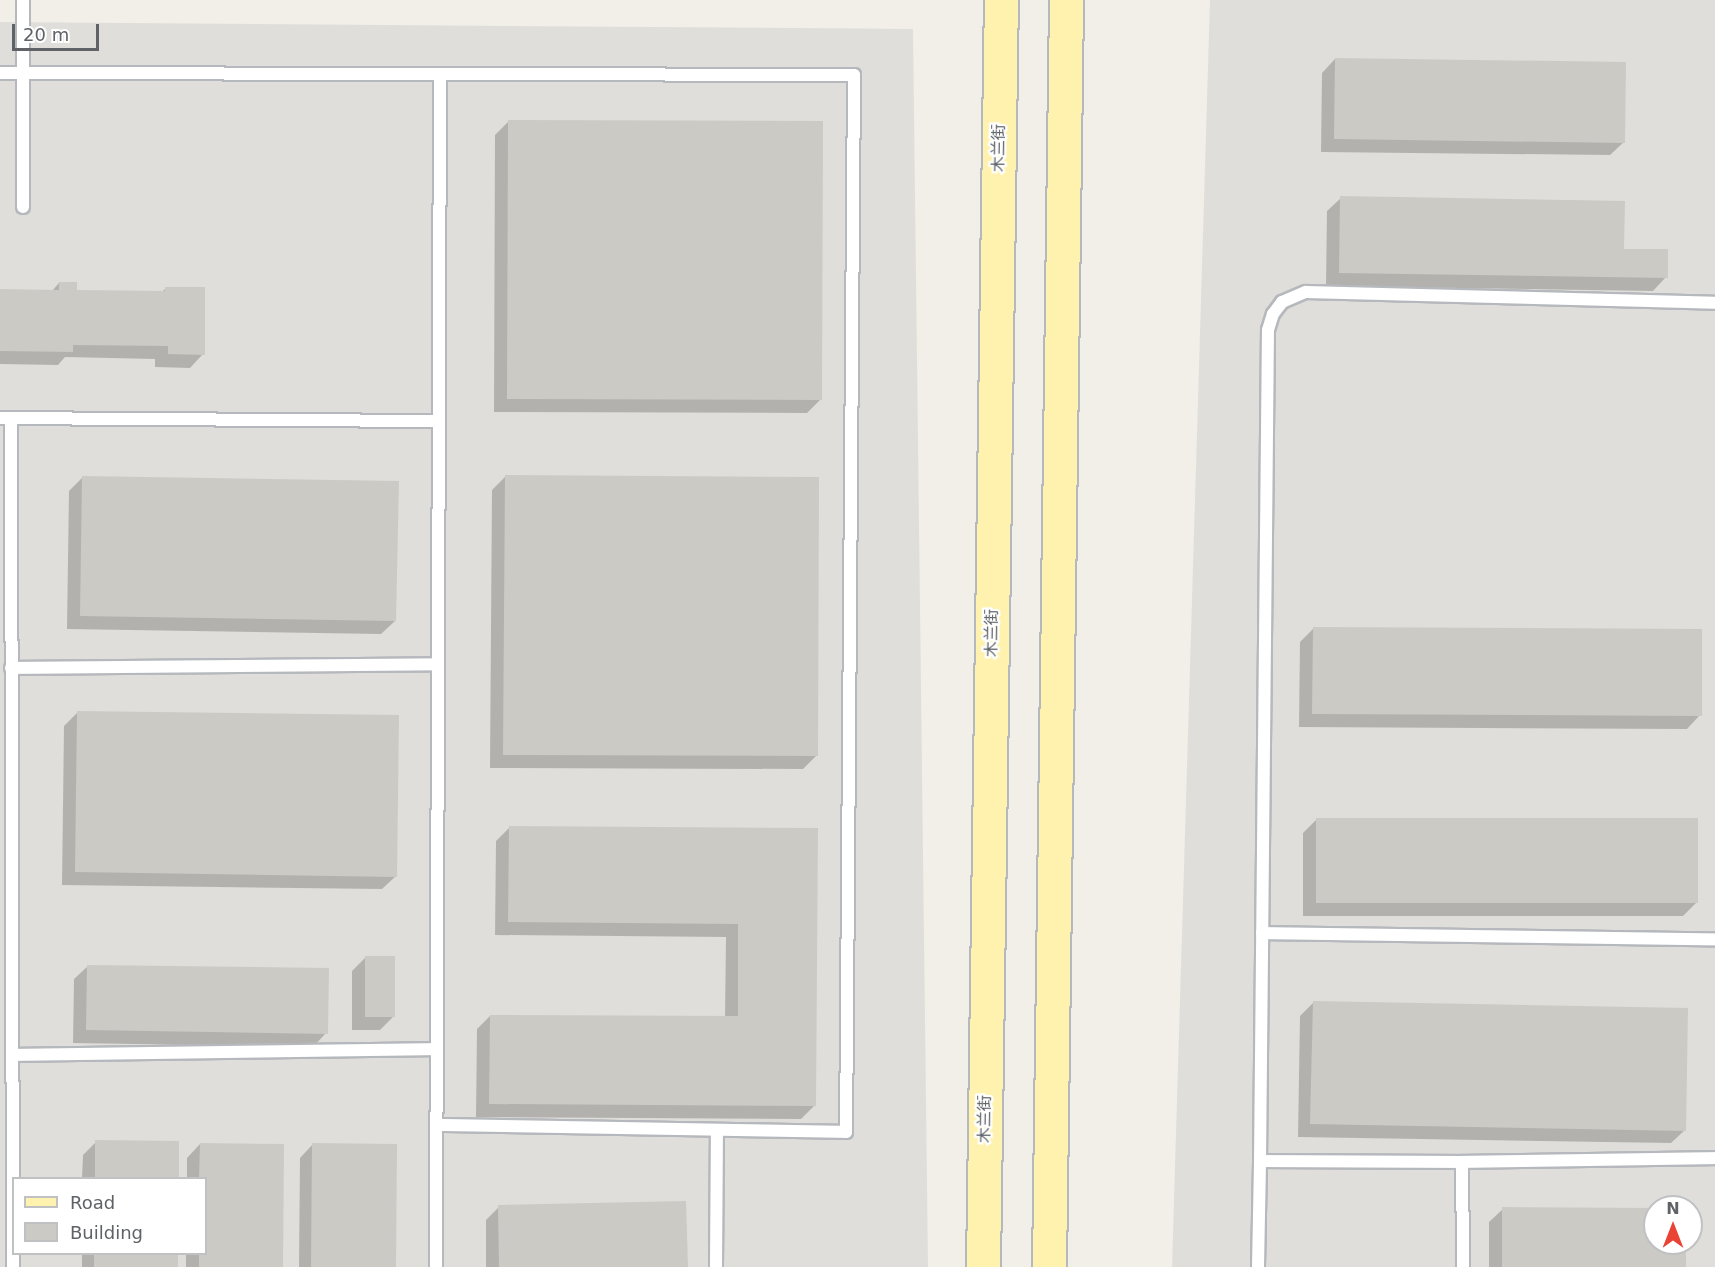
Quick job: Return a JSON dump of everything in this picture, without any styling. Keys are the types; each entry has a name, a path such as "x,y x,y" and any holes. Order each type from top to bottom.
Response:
{"main road":[{"name":"木兰街","path":"983,1267 1001,0"},
{"path":"1049,1267 1066,0"}],"lane":[{"path":"23,0 23,207"},
{"path":"0,73 854,75 846,1132 436,1125"},
{"path":"436,1267 440,74"},
{"path":"1258,1267 1267,339 1273,314 1289,297 1306,292 1715,303"},
{"path":"13,1177 11,668 6,418 439,421"},
{"path":"11,668 438,664"},
{"path":"1262,933 1715,939"},
{"path":"13,1055 436,1050"},
{"path":"716,1267 717,1130"},
{"path":"1260,1161 1462,1162 1715,1158"},
{"path":"1462,1162 1463,1267"}],"shaded area":[{"path":"1210,0 1715,0 1715,1267 1172,1267"},
{"path":"0,22 913,29 928,1267 0,1267"}],"building":[{"path":"1335,58 1626,62 1625,143 1334,139"},
{"path":"508,120 823,121 822,400 507,399"},
{"path":"1340,196 1625,201 1624,249 1668,249 1668,278 1339,273"},
{"path":"59,282 77,282 77,290 165,291 165,287 205,287 205,355 168,354 168,346 73,345 73,352 0,351 0,289 59,290"},
{"path":"505,475 819,477 818,756 503,755"},
{"path":"82,476 399,481 396,621 80,616"},
{"path":"1313,627 1702,629 1702,716 1312,714"},
{"path":"77,711 399,715 397,877 75,872"},
{"path":"1316,818 1698,818 1698,903 1316,903"},
{"path":"509,826 818,828 816,1106 489,1104 490,1015 738,1016 738,924 508,922"},
{"path":"365,956 395,956 395,1017 365,1017"},
{"path":"87,965 329,968 328,1034 86,1030"},
{"path":"1313,1001 1688,1008 1686,1131 1310,1124"},
{"path":"95,1140 179,1141 179,1177 95,1177"},
{"path":"200,1143 284,1144 283,1267 199,1267 199,1255 207,1255 207,1177 199,1177"},
{"path":"312,1143 397,1144 396,1267 311,1267"},
{"path":"686,1201 688,1267 499,1267 498,1205"},
{"path":"1502,1207 1643,1208 1643,1255 1686,1255 1686,1267 1502,1267"},
{"path":"94,1255 178,1255 178,1267 94,1267"}]}
